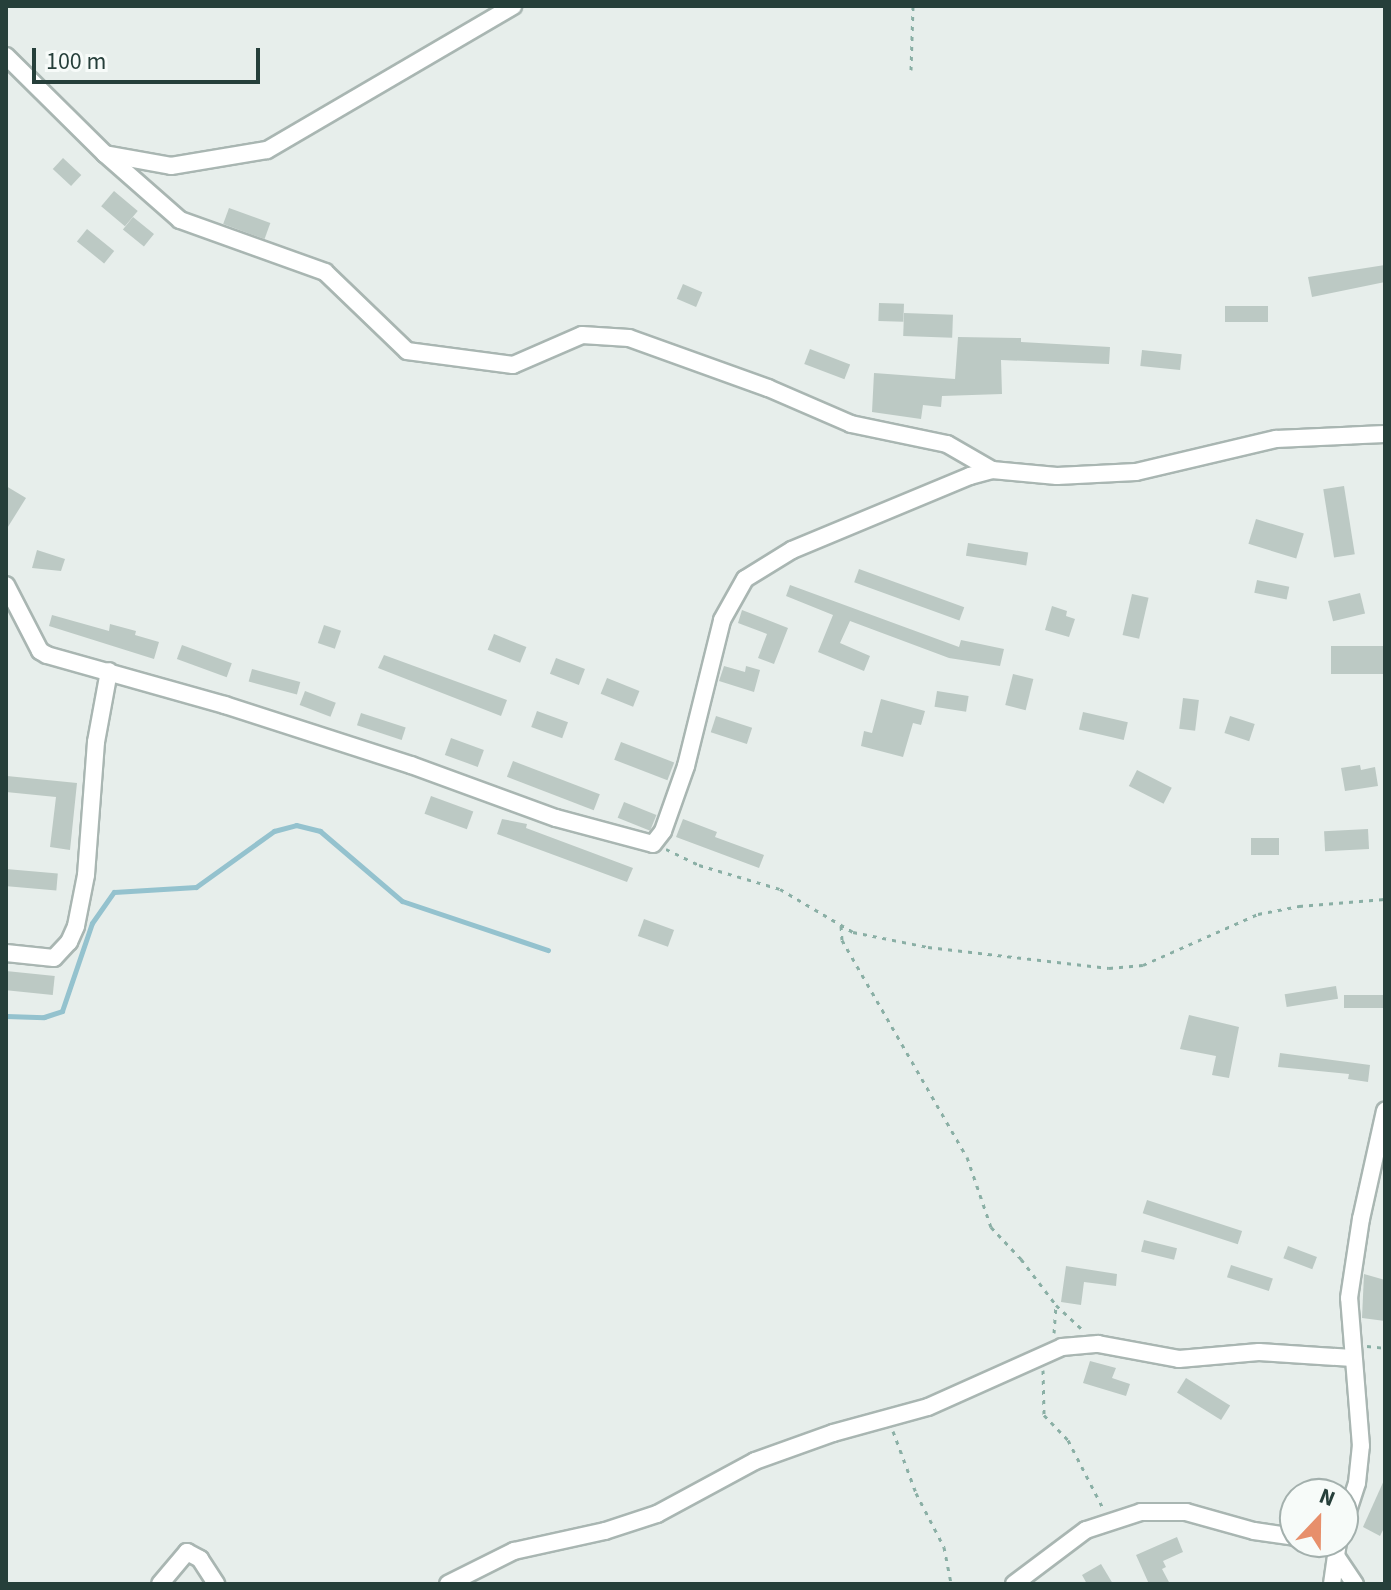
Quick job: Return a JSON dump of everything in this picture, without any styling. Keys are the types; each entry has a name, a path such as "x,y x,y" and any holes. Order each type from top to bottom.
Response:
{"street":[{"path":"105,154 171,166 267,150 513,6"},
{"path":"6,56 105,154 180,220 325,272 407,351 513,365 582,335 629,338 768,388 851,424 947,444 992,470"},
{"path":"6,585 40,651 411,765 556,818 646,845 658,840 704,703 706,681 722,620 745,579 792,550 970,476 992,470 1057,476 1136,472 1276,439 1385,434"},
{"path":"6,953 54,958 69,942 76,926 86,875 96,742 109,671"},
{"path":"1358,1478 1361,1446 1349,1310 1352,1268 1385,1111"},
{"path":"448,1584 514,1551 605,1531 657,1514 755,1461 833,1433 889,1420 965,1393 1062,1347 1098,1344 1179,1359 1259,1352 1353,1358"},
{"path":"1014,1584 1074,1538 1110,1521 1141,1512 1186,1512 1279,1535"},
{"path":"160,1584 187,1552 200,1559 216,1584"},
{"path":"1327,1583 1334,1558"},
{"path":"1342,1558 1355,1584"}],"path":[{"path":"911,70 913,6"},
{"path":"658,840 668,851 699,865 780,889 841,926 874,938 1087,966 1128,968 1161,959 1258,914 1299,906 1385,899"},
{"path":"841,926 842,940 967,1157 991,1227 1021,1259 1056,1305 1098,1344"},
{"path":"1056,1305 1056,1330 1045,1356 1044,1415 1068,1440 1110,1521"},
{"path":"889,1420 916,1493 944,1547 951,1584"}],"building":[{"path":"63,158 81,175 71,186 53,169"},
{"path":"114,191 138,211 125,226 101,206"},
{"path":"229,208 270,223 265,239 223,224"},
{"path":"133,217 154,234 144,246 123,229"},
{"path":"87,229 114,251 104,263 77,241"},
{"path":"1385,265 1385,282 1312,297 1308,277"},
{"path":"683,284 702,292 696,307 677,299"},
{"path":"879,303 904,304 903,322 878,321"},
{"path":"1225,306 1268,306 1268,322 1225,322"},
{"path":"904,313 953,315 952,338 903,336"},
{"path":"958,337 1021,338 1021,342 1110,347 1109,364 1001,360 1002,394 942,396 941,407 923,405 921,419 872,412 874,373 955,379"},
{"path":"810,349 850,364 844,379 804,364"},
{"path":"1142,350 1182,354 1180,370 1140,366"},
{"path":"6,486 26,498 6,530"},
{"path":"1344,486 1355,554 1334,557 1323,489"},
{"path":"1256,519 1304,534 1296,558 1248,544"},
{"path":"968,543 1028,553 1026,565 966,556"},
{"path":"37,550 65,559 61,571 32,568"},
{"path":"859,569 964,607 959,620 854,582"},
{"path":"1257,580 1289,587 1287,600 1254,593"},
{"path":"790,585 959,647 961,640 1004,649 1000,666 949,658 850,621 840,643 870,656 864,671 818,652 833,615 786,596"},
{"path":"1360,593 1365,613 1333,621 1328,601"},
{"path":"1132,594 1149,598 1139,639 1123,635"},
{"path":"1052,606 1067,611 1066,616 1075,619 1069,637 1045,630"},
{"path":"742,610 788,628 774,664 758,658 767,634 738,623"},
{"path":"52,615 109,631 110,624 136,631 135,635 159,642 154,659 49,626"},
{"path":"324,625 341,631 335,649 318,643"},
{"path":"494,634 526,647 520,663 488,650"},
{"path":"182,645 232,663 227,677 177,659"},
{"path":"1331,646 1385,646 1385,674 1331,674"},
{"path":"384,655 507,700 501,716 378,668"},
{"path":"556,658 585,669 579,685 550,674"},
{"path":"724,666 745,672 746,666 760,670 754,692 719,681"},
{"path":"252,669 300,682 297,694 249,682"},
{"path":"1013,674 1033,679 1026,710 1005,705"},
{"path":"607,678 639,691 633,707 601,694"},
{"path":"305,691 336,703 330,717 300,705"},
{"path":"937,691 969,696 966,712 934,707"},
{"path":"1183,698 1199,700 1195,731 1179,729"},
{"path":"881,699 925,711 921,725 913,723 903,757 861,746 864,731 872,733"},
{"path":"537,711 568,722 562,738 531,727"},
{"path":"1083,712 1128,722 1124,740 1079,730"},
{"path":"361,713 406,728 402,740 357,725"},
{"path":"716,716 752,728 747,744 711,732"},
{"path":"1230,716 1255,724 1249,741 1224,733"},
{"path":"451,738 484,750 478,767 445,755"},
{"path":"621,742 674,762 667,780 614,760"},
{"path":"513,761 600,794 594,810 507,777"},
{"path":"1360,765 1361,770 1375,767 1378,786 1345,791 1341,768"},
{"path":"1137,770 1172,788 1164,804 1129,786"},
{"path":"7,776 77,783 70,850 50,847 56,797 6,792"},
{"path":"431,796 473,811 467,829 425,814"},
{"path":"624,802 656,815 650,831 618,818"},
{"path":"502,819 527,824 526,828 633,868 627,882 497,834"},
{"path":"683,819 717,832 715,837 764,855 759,868 676,837"},
{"path":"1368,829 1369,849 1325,851 1324,831"},
{"path":"1251,838 1279,838 1279,855 1251,855"},
{"path":"6,869 58,874 56,890 6,886"},
{"path":"644,919 674,930 668,947 638,936"},
{"path":"6,971 55,976 53,995 6,990"},
{"path":"1336,986 1338,999 1287,1007 1285,994"},
{"path":"1344,995 1385,995 1385,1008 1344,1008"},
{"path":"1189,1015 1239,1027 1229,1078 1212,1075 1216,1056 1180,1049"},
{"path":"1280,1053 1370,1065 1368,1082 1348,1079 1349,1074 1278,1067"},
{"path":"1147,1200 1242,1231 1238,1244 1143,1213"},
{"path":"1144,1240 1177,1248 1174,1260 1141,1252"},
{"path":"1288,1246 1317,1257 1312,1269 1283,1258"},
{"path":"1231,1265 1273,1279 1269,1291 1227,1277"},
{"path":"1066,1266 1117,1274 1116,1286 1084,1282 1081,1305 1061,1302"},
{"path":"1364,1274 1385,1280 1385,1321 1362,1318"},
{"path":"1090,1361 1116,1368 1112,1378 1130,1384 1126,1396 1083,1383"},
{"path":"1186,1378 1230,1406 1221,1420 1177,1392"},
{"path":"1385,1478 1385,1526 1380,1536 1363,1527"},
{"path":"1177,1537 1183,1552 1163,1561 1166,1567 1162,1569 1170,1584 1149,1584 1136,1555"},
{"path":"1101,1564 1113,1584 1087,1584 1082,1575"}],"waterway":[{"path":"6,1016 44,1017 62,1011 92,923 114,892 196,887 274,831 296,825 320,831 402,901 548,950"}]}
